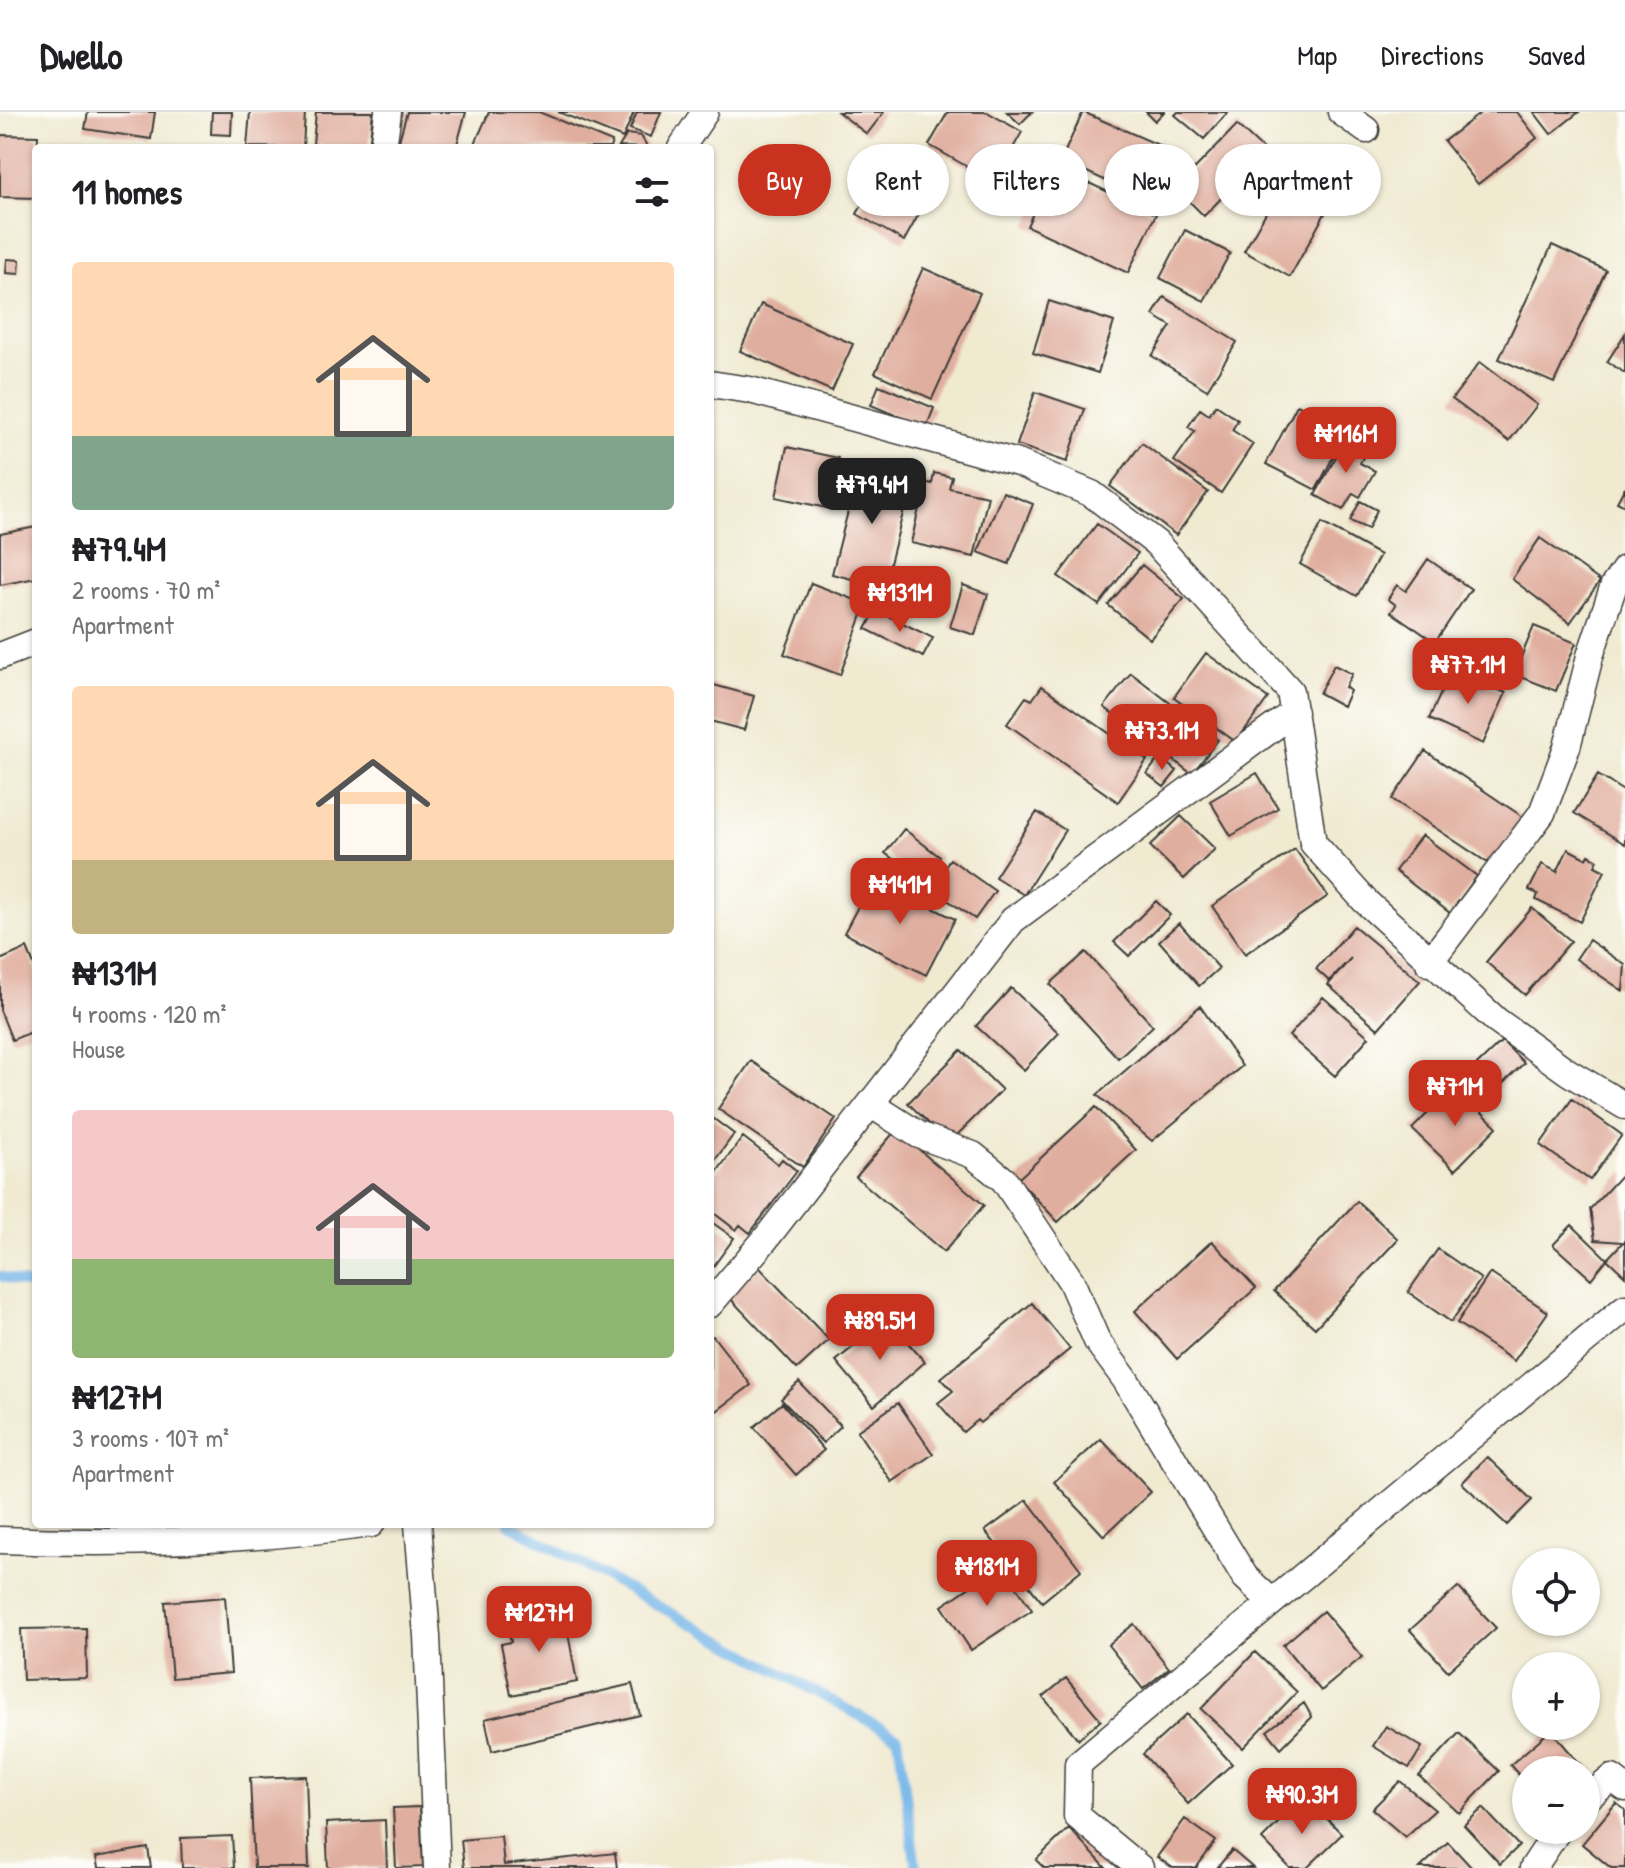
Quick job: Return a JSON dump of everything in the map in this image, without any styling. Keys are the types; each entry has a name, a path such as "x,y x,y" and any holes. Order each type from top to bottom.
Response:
{"street":[{"path":"384,144 388,112"},
{"path":"684,144 705,112"},
{"path":"1341,112 1366,130"},
{"path":"714,385 763,393 1018,463 1092,494 1156,543 1209,597 1290,691 1313,843 1365,901 1429,963 1497,1021 1568,1072 1625,1106"},
{"path":"1429,963 1542,813 1567,747 1590,656 1614,585 1625,569"},
{"path":"0,656 32,644"},
{"path":"714,1299 872,1105 1013,920 1294,712"},
{"path":"872,1105 919,1135 973,1155 1004,1180 1071,1281 1097,1341 1125,1379 1245,1577 1272,1602"},
{"path":"1140,1868 1077,1816 1078,1764 1625,1308"},
{"path":"0,1540 179,1543 275,1537 341,1528"},
{"path":"418,1528 427,1636 437,1868"},
{"path":"1600,1788 1612,1778 1625,1788"},
{"path":"1533,1868 1549,1844"}],"building":[{"path":"88,112 155,112 151,139 85,129"},
{"path":"212,112 232,112 231,135 211,134"},
{"path":"250,112 305,112 303,144 247,144"},
{"path":"316,112 373,112 369,144 313,144"},
{"path":"407,112 466,112 457,144 398,144"},
{"path":"489,112 539,112 612,142 611,144 475,144"},
{"path":"558,112 634,112 623,138"},
{"path":"637,112 661,112 651,137 630,129"},
{"path":"838,112 884,112 867,134"},
{"path":"948,112 987,112 1022,132 1015,144 965,144 965,165 949,156 949,144 930,144"},
{"path":"1007,112 1032,112 1020,124"},
{"path":"1083,112 1156,144 1104,144 1104,180 1088,173 1088,144 1068,144"},
{"path":"1146,112 1164,112 1155,121"},
{"path":"1178,112 1228,112 1204,139 1175,115"},
{"path":"1482,112 1517,112 1537,138 1478,184 1444,141"},
{"path":"1534,112 1579,112 1551,134"},
{"path":"1237,125 1257,144 1219,144"},
{"path":"627,134 641,136 646,144 621,144"},
{"path":"0,135 38,136 38,144 32,144 32,198 0,197"},
{"path":"1215,148 1215,205 1204,216 1199,211 1199,164"},
{"path":"1088,183 1104,190 1104,216 1155,216 1128,273 1027,226 1032,216 1088,216"},
{"path":"860,216 918,216 904,241"},
{"path":"1264,216 1324,216 1290,277 1244,251"},
{"path":"1185,230 1230,253 1204,301 1160,278"},
{"path":"1552,245 1606,270 1554,383 1499,359"},
{"path":"7,259 20,260 19,274 6,273"},
{"path":"923,268 980,293 932,399 875,373"},
{"path":"1164,297 1237,342 1207,390 1152,356 1171,326 1153,315"},
{"path":"1049,301 1114,322 1098,373 1033,353"},
{"path":"761,304 853,344 832,391 740,351"},
{"path":"1625,334 1625,373 1607,362"},
{"path":"1480,362 1537,405 1509,441 1452,399"},
{"path":"879,385 934,408 926,428 871,405"},
{"path":"1035,392 1085,409 1067,462 1017,445"},
{"path":"1216,405 1238,420 1232,430 1253,444 1221,493 1174,461 1195,431 1188,427 1200,409 1209,415"},
{"path":"1297,405 1347,430 1316,490 1266,464"},
{"path":"1348,435 1369,447 1360,463 1375,471 1360,497 1353,493 1343,510 1315,495"},
{"path":"1142,443 1208,492 1176,535 1110,486"},
{"path":"787,447 838,458 827,508 776,497"},
{"path":"860,464 912,478 884,587 832,574"},
{"path":"934,473 952,477 949,488 988,496 974,557 911,543 925,482 932,484"},
{"path":"1625,487 1625,506 1617,502"},
{"path":"1003,492 1033,504 1009,564 978,552"},
{"path":"1360,501 1377,510 1368,529 1350,521"},
{"path":"1322,523 1380,555 1357,596 1300,564"},
{"path":"1097,524 1138,553 1099,605 1058,576"},
{"path":"32,528 32,579 0,585 0,534"},
{"path":"1540,538 1600,581 1570,623 1512,579"},
{"path":"1428,559 1471,589 1435,642 1391,612 1396,605 1388,599 1397,585 1406,591"},
{"path":"1142,565 1184,599 1150,639 1108,605"},
{"path":"811,583 866,604 840,675 784,654"},
{"path":"963,585 988,594 975,635 950,627"},
{"path":"876,610 933,638 923,657 866,629"},
{"path":"1534,626 1576,643 1556,691 1514,674"},
{"path":"1206,653 1268,698 1236,742 1174,697"},
{"path":"1334,665 1352,674 1345,687 1350,691 1343,706 1319,693"},
{"path":"1452,669 1506,693 1483,744 1429,719"},
{"path":"1131,673 1218,740 1192,774 1104,707"},
{"path":"714,685 754,696 744,730 714,722"},
{"path":"1042,686 1147,760 1118,802 1007,724 1026,697 1032,700"},
{"path":"1425,751 1523,817 1491,865 1392,799"},
{"path":"1159,758 1177,771 1164,787 1147,774"},
{"path":"1257,773 1278,808 1231,836 1210,801"},
{"path":"1598,775 1625,792 1625,844 1574,813"},
{"path":"1037,812 1065,830 1024,895 995,877"},
{"path":"1181,816 1215,849 1184,879 1150,846"},
{"path":"904,829 940,857 922,881 885,853"},
{"path":"1422,835 1477,876 1450,913 1395,871"},
{"path":"1295,849 1328,896 1245,954 1212,906"},
{"path":"1568,849 1587,859 1589,855 1598,860 1595,866 1605,871 1580,922 1536,900 1538,894 1529,890 1542,864 1557,872"},
{"path":"950,859 995,891 975,919 930,888"},
{"path":"873,878 955,919 926,975 844,933"},
{"path":"1156,901 1170,915 1129,956 1114,942"},
{"path":"1532,908 1571,941 1525,995 1486,962"},
{"path":"1179,923 1219,968 1199,986 1159,941"},
{"path":"1354,926 1420,981 1378,1029 1328,985 1351,958 1329,981 1316,969"},
{"path":"1589,940 1625,965 1623,991 1576,959"},
{"path":"27,948 32,960 32,1032 12,1040 0,1010 0,960"},
{"path":"1086,952 1153,1026 1118,1058 1050,984"},
{"path":"1011,988 1059,1033 1024,1070 976,1026"},
{"path":"1323,997 1369,1037 1335,1076 1289,1036"},
{"path":"1200,1006 1242,1066 1152,1141 1097,1095"},
{"path":"1502,1041 1524,1063 1485,1101 1463,1078"},
{"path":"961,1050 1002,1090 949,1143 908,1103"},
{"path":"751,1061 836,1119 803,1167 718,1109"},
{"path":"1455,1086 1497,1127 1455,1170 1412,1129"},
{"path":"1572,1099 1622,1135 1590,1180 1540,1145"},
{"path":"1096,1107 1136,1150 1058,1222 1018,1179"},
{"path":"714,1119 734,1134 714,1162"},
{"path":"896,1130 984,1205 944,1252 856,1177"},
{"path":"743,1137 778,1164 782,1159 797,1171 750,1233 740,1225 736,1230 714,1213 714,1176"},
{"path":"1625,1171 1625,1276 1607,1259 1623,1242 1595,1240 1590,1209"},
{"path":"1357,1201 1398,1239 1315,1328 1274,1291"},
{"path":"714,1224 734,1238 714,1266"},
{"path":"1572,1225 1607,1259 1591,1279 1553,1245"},
{"path":"1212,1241 1256,1288 1177,1359 1135,1311"},
{"path":"1438,1249 1481,1279 1451,1322 1408,1292"},
{"path":"758,1266 829,1340 797,1369 727,1295"},
{"path":"1490,1273 1548,1312 1514,1361 1457,1323"},
{"path":"1032,1303 1070,1349 980,1423 977,1420 963,1432 938,1403 953,1391 941,1378"},
{"path":"887,1319 925,1362 874,1406 836,1361"},
{"path":"714,1337 751,1385 714,1413"},
{"path":"799,1382 841,1426 823,1443 781,1399"},
{"path":"782,1403 824,1450 796,1475 754,1427"},
{"path":"898,1403 933,1454 892,1482 857,1431"},
{"path":"1101,1439 1151,1492 1104,1536 1054,1482"},
{"path":"1487,1457 1532,1500 1507,1525 1462,1483"},
{"path":"1027,1500 1081,1570 1042,1602 985,1531"},
{"path":"1002,1565 1032,1610 971,1650 942,1606"},
{"path":"1458,1587 1496,1628 1448,1671 1410,1630"},
{"path":"225,1597 231,1673 172,1678 165,1602"},
{"path":"564,1611 577,1682 511,1695 501,1644 511,1642 507,1622"},
{"path":"1323,1611 1362,1657 1321,1691 1283,1645"},
{"path":"1134,1624 1169,1668 1143,1689 1108,1645"},
{"path":"86,1628 87,1678 23,1680 21,1629"},
{"path":"1255,1652 1297,1692 1243,1748 1201,1709"},
{"path":"1066,1678 1101,1720 1078,1739 1043,1697"},
{"path":"632,1684 640,1715 492,1751 485,1719"},
{"path":"1304,1703 1312,1717 1281,1748 1267,1731"},
{"path":"1187,1714 1232,1764 1188,1804 1143,1754"},
{"path":"1386,1726 1422,1747 1409,1768 1373,1746"},
{"path":"1459,1733 1499,1771 1459,1813 1419,1776"},
{"path":"1539,1740 1560,1740 1573,1756 1521,1756"},
{"path":"306,1776 309,1868 254,1868 250,1778"},
{"path":"1400,1781 1435,1810 1405,1837 1372,1809"},
{"path":"1305,1796 1342,1834 1307,1868 1290,1868 1262,1839"},
{"path":"1616,1803 1625,1810 1625,1868 1611,1868 1582,1844 1600,1844 1600,1822"},
{"path":"420,1807 423,1867 396,1868 393,1808"},
{"path":"1483,1808 1512,1839 1512,1844 1519,1846 1500,1864 1464,1825"},
{"path":"1185,1819 1216,1841 1196,1868 1173,1868 1157,1857"},
{"path":"385,1820 387,1868 328,1868 326,1823"},
{"path":"1069,1828 1106,1868 1044,1868 1036,1860"},
{"path":"232,1836 234,1868 182,1868 181,1838"},
{"path":"501,1836 504,1865 615,1853 617,1868 464,1868 461,1840"},
{"path":"1448,1842 1472,1868 1420,1868"},
{"path":"148,1848 151,1868 98,1868 96,1857"},
{"path":"1232,1850 1253,1868 1217,1868"}],"waterway":[{"path":"0,1276 32,1286"},
{"path":"516,1528 898,1737 916,1868"}]}
